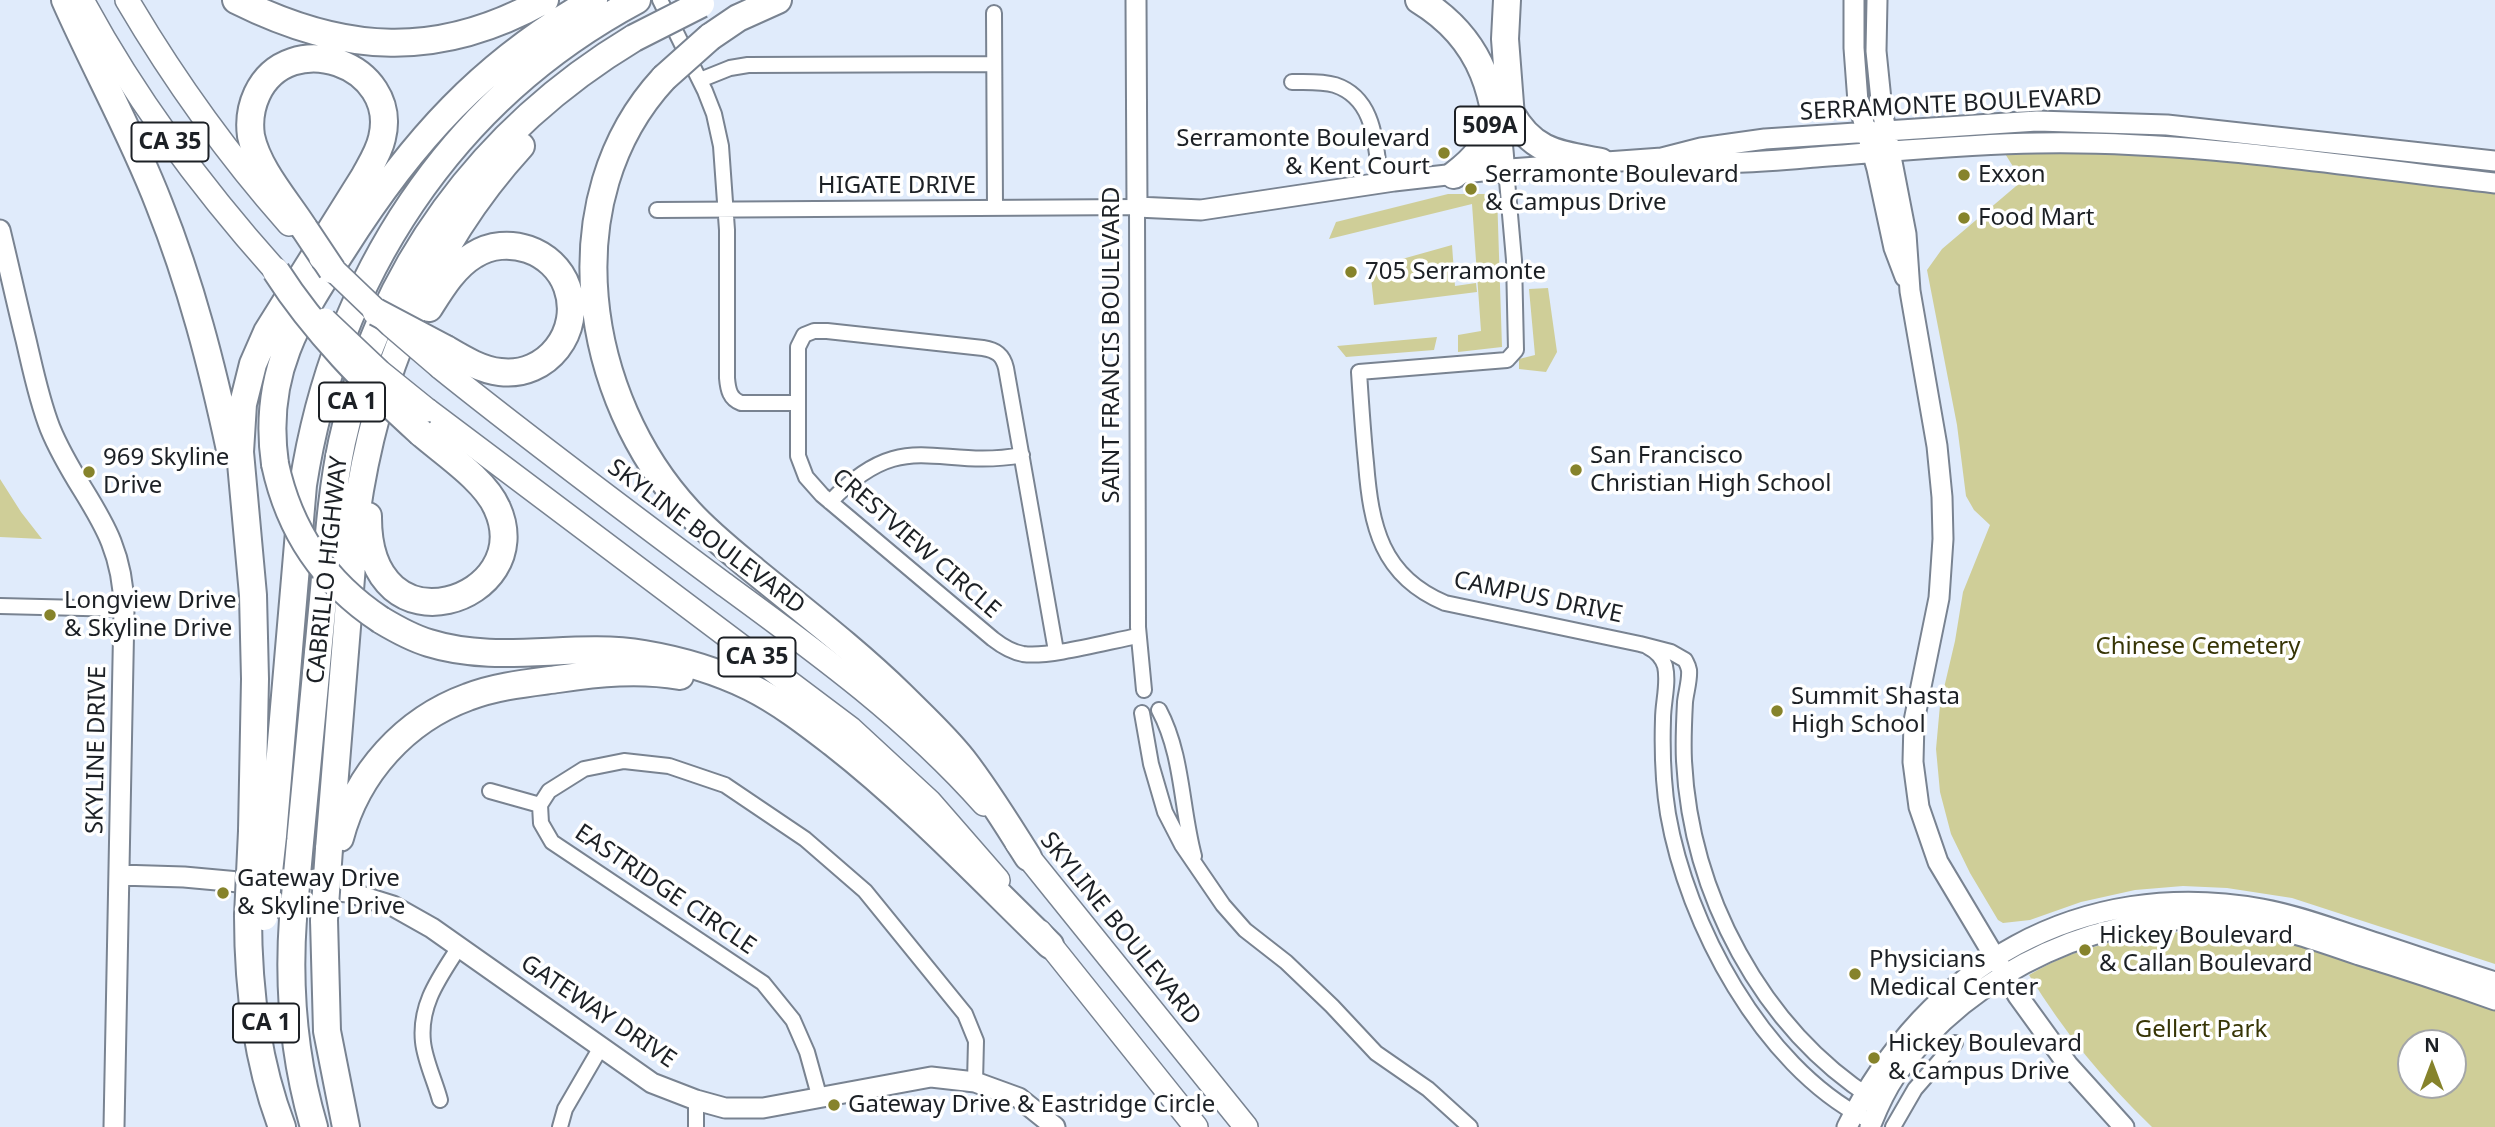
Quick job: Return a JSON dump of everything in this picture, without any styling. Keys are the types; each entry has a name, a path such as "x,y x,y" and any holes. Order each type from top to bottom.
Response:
{"highway":[{"path":"65,0 149,178 184,274 216,384 250,558"},
{"path":"236,0 281,20 330,35 367,41 408,43 474,33 512,18 545,0"},
{"path":"778,0 738,18 710,37 664,78 639,109 616,153 601,199 594,240 594,288 600,334 614,387 629,424 659,475 696,520 900,693 954,751 989,797 1028,857"},
{"name":"509A","path":"1419,0 1453,27 1479,64 1494,102 1507,169"},
{"path":"1507,0 1505,38 1511,113 1507,169"},
{"name":"CABRILLO HIGHWAY","path":"314,1127 301,1075 294,1025 291,961 293,918 337,469 347,418 369,349 401,278 428,234 457,192 491,153 566,83 634,38 706,2"},
{"path":"616,4 538,34 478,82 424,135 377,197 306,308 286,350 276,387 272,437 275,464 289,511 317,561 347,595 381,620 422,640 464,650 508,652 609,649 672,660 712,671 749,687 803,721 847,754 904,804 1050,944"},
{"name":"CABRILLO HIGHWAY","path":"262,833 303,485 317,409 342,332 362,287 387,242 446,157 517,83 616,4"},
{"path":"346,1127 333,1067 325,1006 327,920 356,516 375,421 384,389 423,289 459,225 509,159 609,54"},
{"path":"283,1127 265,1075 249,973 262,833 250,558 240,435 250,372 272,323 369,167 378,151 384,130 382,107 371,85 353,69 327,58 298,61 280,69 260,89 251,113 250,129 256,151 302,232 332,270"},
{"name":"509A","path":"1454,175 1478,154 1488,137 1489,103 1479,64"},
{"path":"1511,113 1522,132 1535,144 1555,152 1601,162"},
{"path":"376,312 443,358 504,373 526,370 547,360 562,341 570,315 568,288 559,273 540,254 521,247 501,246 473,255 457,269 434,300 384,389"},
{"path":"276,271 321,333 383,398 424,421 486,490 498,509 502,527 501,551 490,574 471,592 444,601 406,596 389,584 374,562 369,541 368,518 375,421"},
{"path":"333,849 364,781 386,752 431,715 479,693 590,675 626,672 663,674 733,690 803,721"}],"main road":[{"name":"CA 35","path":"82,0 129,81 170,141 208,191 276,271"},
{"name":"CA 35","path":"127,0 214,132 302,232"},
{"path":"332,270 376,312"},
{"name":"SKYLINE BOULEVARD","path":"443,358 875,699 955,773 1028,857 1246,1127"},
{"name":"CA 35","path":"424,421 851,729 901,774 985,863 1196,1127"}],"street":[{"path":"660,0 700,80 721,146 725,209 727,378 730,394 735,401 741,403 797,403"},
{"name":"SAINT FRANCIS BOULEVARD","path":"1136,0 1138,636 1144,690"},
{"path":"1854,0 1858,102 1865,132 1881,153 1908,244 1910,291 1937,446 1943,518 1939,598 1915,709 1913,748 1914,778 1923,821 1938,863 2005,975 2059,1054 2124,1127"},
{"path":"1877,0 1877,64 1886,130 1881,153"},
{"path":"994,13 995,208"},
{"path":"700,80 730,68 748,65 995,64"},
{"path":"1292,82 1335,85 1357,98 1366,109 1371,122 1381,183"},
{"name":"SERRAMONTE BOULEVARD","path":"1137,207 1201,210 1381,183 1507,169 1662,158 1701,148 1753,141 2037,121 2128,122 2495,161"},
{"name":"SERRAMONTE BOULEVARD","path":"1662,158 1702,163 2022,144 2140,145 2495,183"},
{"name":"CAMPUS DRIVE","path":"1507,169 1517,350 1507,360 1359,372 1368,495 1374,523 1386,554 1397,571 1437,600 1640,644 1676,654 1687,664 1689,674 1684,748 1689,807 1706,875 1730,936 1757,982 1787,1023 1872,1112"},
{"name":"HIGATE DRIVE","path":"657,210 1137,207"},
{"name":"SKYLINE DRIVE","path":"0,230 43,408 60,449 111,539 121,573 124,609 114,1127"},
{"name":"CRESTVIEW CIRCLE","path":"1056,651 1005,364 999,354 991,349 827,331 808,332 804,335 799,343 797,403 800,464 810,483 830,502 1001,645 1023,654 1056,651 1138,636"},
{"path":"830,502 865,470 901,456 930,454 991,459 1021,456"},
{"path":"0,606 124,609"},
{"name":"CAMPUS DRIVE","path":"1640,644 1656,651 1665,667 1662,749 1668,811 1683,874 1705,931 1729,979 1771,1037 1817,1086 1838,1103 1850,1120"},
{"path":"1159,710 1171,737 1190,839 1204,877"},
{"path":"1142,713 1150,764 1165,812 1182,845 1223,905 1245,930 1286,962 1332,1006 1376,1053 1429,1089 1470,1127"},
{"path":"490,791 540,805 549,791 584,769 624,761 669,765 725,785 805,839 864,891 965,1014 976,1041 975,1082"},
{"name":"EASTRIDGE CIRCLE","path":"540,805 541,823 552,842 763,983 793,1020 807,1052 820,1099"},
{"name":"GATEWAY DRIVE","path":"119,875 184,877 348,892 393,906 432,928 652,1083 725,1108 763,1108 931,1077 975,1082 1019,1098 1055,1127"},
{"path":"1872,1112 1888,1059 1928,1010 1957,983 1994,957 2049,929 2098,914 2160,904 2211,903 2249,907 2299,918 2495,982"},
{"path":"1850,1120 1872,1112 1897,1075 1930,1035 1969,1000 2005,975 2048,953 2096,935 2146,923 2211,919 2262,926 2495,999"},
{"path":"440,1100 423,1044 423,1021 429,995 459,947"},
{"path":"1893,1127 1915,1089 1955,1043"},
{"path":"560,1127 565,1109 601,1047"},
{"path":"696,1100 696,1127"}],"green space":[{"name":"Chinese Cemetery","path":"2004,152 2135,152 2495,191 2495,964 2292,898 2227,888 2183,886 2135,890 2081,902 2030,920 2003,923 1998,920 1951,834 1940,792 1936,749 1940,705 1963,592 1990,525 1974,510 1966,496 1957,425 1927,270 1942,249 2022,181"},
{"path":"1448,194 1497,194 1502,347 1458,352 1458,335 1481,331 1472,204 1329,239 1336,222"},
{"path":"1452,245 1455,286 1476,283 1477,292 1374,305 1370,268"},
{"path":"1548,288 1557,352 1546,372 1519,369 1519,359 1535,355 1529,289"},
{"path":"1437,337 1434,350 1346,357 1337,346"},
{"path":"0,479 21,512 42,539 0,537"},
{"name":"Gellert Park","path":"2230,932 2290,943 2495,1010 2495,1127 2152,1127 2117,1092 2086,1055 2029,975 2090,948 2155,934"}],"place":[{"name":"Serramonte Boulevard & Kent Court","path":"1444,153"},
{"name":"Exxon","path":"1964,175"},
{"name":"Serramonte Boulevard & Campus Drive","path":"1471,189"},
{"name":"Food Mart","path":"1964,218"},
{"name":"705 Serramonte","path":"1351,272"},
{"name":"San Francisco Christian High School","path":"1576,470"},
{"name":"969 Skyline Drive","path":"89,472"},
{"name":"Longview Drive & Skyline Drive","path":"50,615"},
{"name":"Summit Shasta High School","path":"1777,711"},
{"name":"Gateway Drive & Skyline Drive","path":"223,893"},
{"name":"Hickey Boulevard & Callan Boulevard","path":"2085,950"},
{"name":"Physicians Medical Center","path":"1855,974"},
{"name":"Hickey Boulevard & Campus Drive","path":"1874,1058"},
{"name":"Gateway Drive & Eastridge Circle","path":"834,1105"}]}
